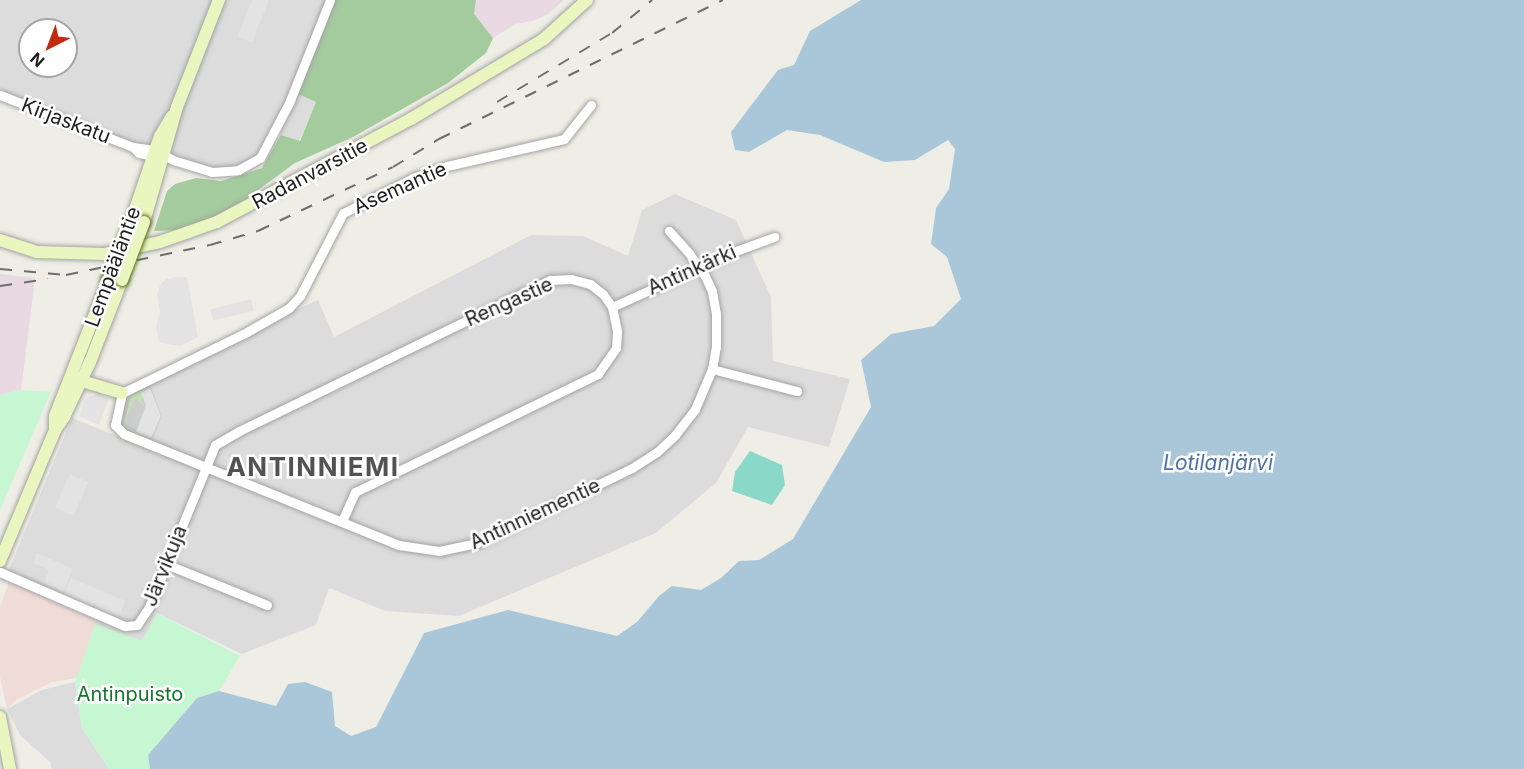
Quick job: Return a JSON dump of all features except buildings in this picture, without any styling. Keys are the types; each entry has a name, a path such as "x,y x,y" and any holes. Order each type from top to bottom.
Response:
{"main road":[{"name":"Lempääläntie","path":"78,377 108,281 218,0"},
{"name":"Radanvarsitie","path":"0,240 37,252 104,254 160,242 217,222 421,113 544,39 587,0"},
{"name":"Lempääläntie","path":"0,561 55,429 55,416 78,377 123,280 144,222 157,155"},
{"path":"78,377 122,393"},
{"path":"0,717 9,767"},
{"path":"0,742 9,767"}],"street":[{"name":"Kirjaskatu","path":"0,95 133,147 212,171 226,172 250,165 260,158 289,104 330,0"},
{"name":"Asemantie","path":"122,393 247,332 289,308 300,296 344,213 413,178 447,166 564,138 591,105"},
{"name":"Antinniementie","path":"122,393 114,419 119,430 399,545 420,550 458,549 477,543 632,468 657,452 675,435 695,409 712,369 716,347 716,314 712,291 700,268 669,231"},
{"name":"Antinkärki","path":"612,307 743,248 774,237"},
{"name":"Rengastie","path":"205,467 216,445 239,431 550,280 571,279 590,284 603,294 612,307"},
{"path":"342,521 355,492 598,374 616,348 617,331 612,307"},
{"path":"712,369 797,391"},
{"name":"Järvikuja","path":"0,572 131,627 144,618 205,467"},
{"path":"166,564 267,605"}],"shaded area":[{"path":"0,0 329,0 288,100 258,157 237,167 210,169 125,140 0,89"},
{"path":"252,0 269,0 252,42 238,36"},
{"path":"476,0 564,0 548,14 533,21 515,24 493,38 473,14"},
{"path":"298,94 316,102 298,142 280,134"},
{"name":"ANTINNIEMI","path":"675,194 736,220 771,297 773,361 850,379 829,447 748,427 716,483 656,533 459,616 385,611 329,588 316,625 242,654 157,613 142,642 95,624 101,612 8,572 72,418 149,449 162,416 149,381 208,348 318,300 334,337 531,235 583,236 628,256 642,210"},
{"path":"0,274 35,278 21,390 0,395"},
{"path":"187,277 198,337 181,346 159,343 156,326 160,312 157,294 160,285 166,279"},
{"path":"251,299 254,311 213,321 210,309"},
{"path":"149,381 162,416 151,444 119,430 122,394"},
{"path":"150,388 161,416 151,438 136,432 146,405 141,393"},
{"path":"97,394 109,399 99,425 79,416 86,398"},
{"path":"750,451 782,465 785,485 772,505 732,491 735,472"},
{"path":"70,474 88,482 73,516 55,508"},
{"path":"37,553 73,569 63,592 44,583 49,570 33,563"},
{"path":"71,578 125,601 118,618 64,595"},
{"path":"9,582 97,620 77,678 52,682 16,700 7,709 0,677 0,607"},
{"path":"75,682 82,728 109,769 52,769 50,762 20,735 7,709 42,690"}],"green space":[{"path":"334,0 476,0 474,14 493,38 486,53 448,83 353,137 295,163 246,199 207,221 180,230 154,231 167,191 175,184 196,178 221,181 262,168 281,135 300,141 316,102 298,94"},
{"path":"144,388 141,401 145,407 135,398 126,419 126,427 151,440 123,427 131,397"},
{"path":"21,390 51,392 0,510 0,395"},
{"name":"Antinpuisto","path":"157,613 240,656 219,691 197,698 148,755 150,769 109,769 82,728 75,682 95,624 142,641"}],"water":[{"name":"Lotilanjärvi","path":"861,0 1524,0 1524,769 150,769 148,755 197,698 219,691 276,706 288,684 305,682 332,692 335,726 351,736 376,727 424,633 508,610 617,636 637,622 659,596 672,586 701,590 721,578 739,561 759,560 793,539 871,407 861,360 891,334 934,326 961,299 947,257 931,244 936,208 949,189 955,149 948,140 915,160 884,162 820,135 787,130 749,152 735,150 731,132 778,70 794,65 810,31"}],"railway":[{"path":"497,102 612,33 652,0"},
{"path":"0,269 66,275 210,245 258,231 393,167 439,139 723,0"},
{"path":"0,286 47,279"}],"district":[{"name":"ANTINNIEMI","path":"313,467"}]}
